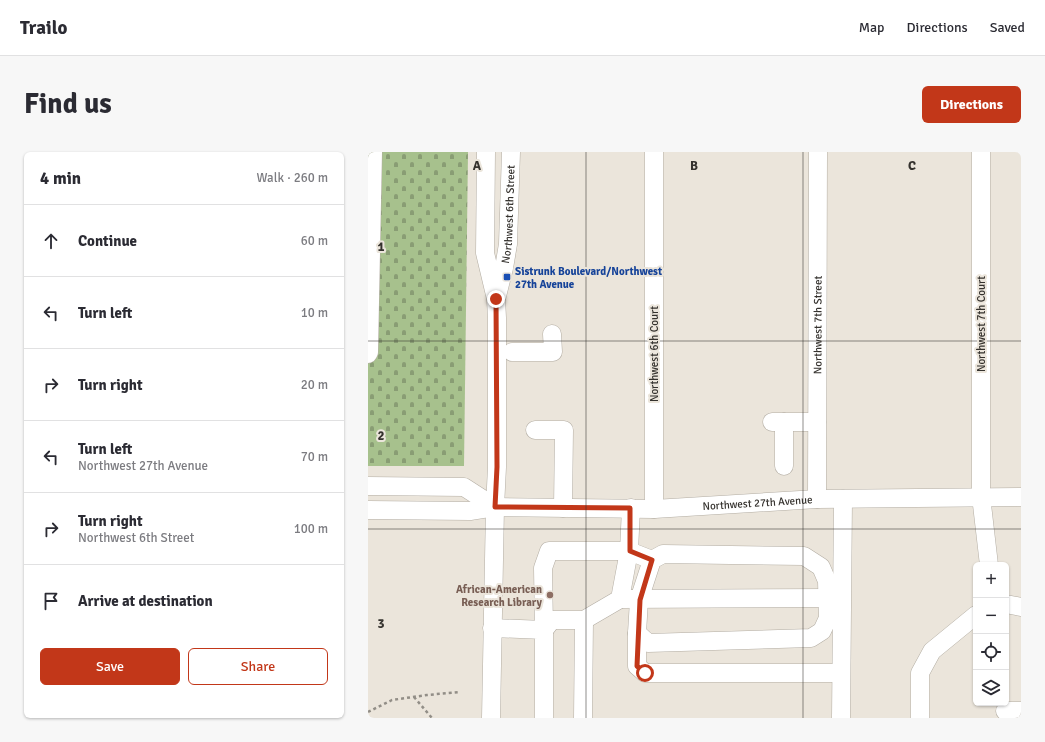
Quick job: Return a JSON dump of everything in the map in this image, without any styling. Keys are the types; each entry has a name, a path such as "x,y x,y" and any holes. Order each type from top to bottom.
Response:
{"street":[{"name":"Northwest 6th Street","path":"486,152 485,253 496,299 497,467 491,718"},
{"name":"Northwest 6th Street","path":"496,299 504,268 508,244 511,152"},
{"name":"Northwest 6th Court","path":"654,152 654,509"},
{"name":"Northwest 7th Street","path":"816,499 818,152"},
{"name":"Northwest 7th Court","path":"982,152 981,496 988,562"},
{"path":"368,354 370,344 371,162"},
{"path":"512,352 553,352 552,334"},
{"path":"784,466 778,422 817,422"},
{"path":"535,430 564,430 563,508"},
{"path":"368,486 464,487 495,507"},
{"name":"Northwest 27th Avenue","path":"368,510 470,511 495,507 654,509 843,498 981,496 1021,497"},
{"path":"841,718 843,498"},
{"path":"620,599 630,551 630,508"},
{"path":"544,718 543,568 549,551 630,551 652,560"},
{"path":"637,633 648,643 811,638 822,631 828,618 827,580 821,567 804,556 663,554 652,560 640,600 637,633 637,666 645,673 835,674"},
{"path":"544,630 552,620 584,620 620,599 828,598"},
{"path":"1009,605 1021,607"},
{"path":"920,718 920,673 932,651 973,617"},
{"path":"583,718 584,620"},
{"path":"492,628 544,630"}],"path":[{"path":"368,712 392,700 460,692"},
{"path":"413,697 432,718"}],"green space":[{"path":"368,152 468,152 464,466 368,466"}],"place":[{"name":"Sistrunk Boulevard/Northwest 27th Avenue","path":"507,277"},
{"name":"African-American Research Library","path":"550,595"}],"route":[{"path":"496,299 497,467 495,507 630,508 630,551 652,560 640,600 637,633 637,666 645,673"}]}
